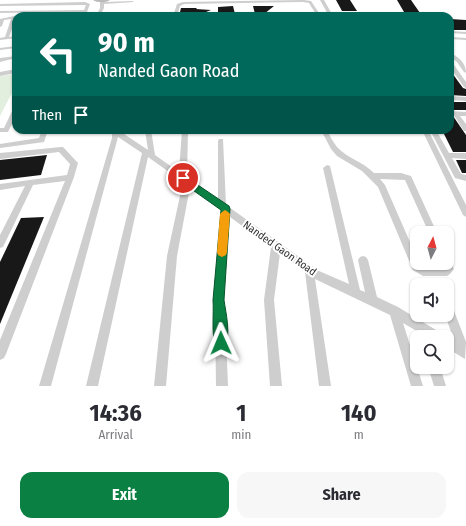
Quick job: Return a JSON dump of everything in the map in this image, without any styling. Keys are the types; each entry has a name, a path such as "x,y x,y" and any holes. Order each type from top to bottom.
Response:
{"street":[{"path":"96,0 132,2"},
{"path":"322,0 329,12"},
{"path":"99,12 103,1"},
{"path":"176,12 180,3 227,1 306,1 310,2 316,12"},
{"path":"0,5 88,3 86,11 59,12"},
{"path":"34,12 38,4"},
{"path":"0,12 12,13"},
{"path":"10,27 0,27 2,19 12,17"},
{"path":"7,36 12,23"},
{"path":"454,32 466,33"},
{"path":"0,38 12,36"},
{"path":"0,38 12,36"},
{"path":"454,38 466,39"},
{"path":"0,49 12,49"},
{"path":"0,55 12,50"},
{"path":"454,57 465,69"},
{"path":"0,60 12,58"},
{"path":"454,70 466,86"},
{"path":"0,74 12,72"},
{"path":"454,97 466,99"},
{"path":"454,113 466,114"},
{"path":"454,114 466,130"},
{"path":"0,130 6,130 12,118"},
{"path":"0,146 42,140 44,134"},
{"path":"45,386 115,138 114,134"},
{"name":"Nanded Gaon Road","path":"120,134 316,274 394,311 419,330"},
{"path":"92,386 149,154 148,134"},
{"path":"160,386 172,256 185,180 185,134"},
{"path":"326,134 336,150 365,168 381,185 410,253"},
{"path":"427,134 466,213"},
{"path":"436,134 458,176 466,178"},
{"path":"221,141 224,208 218,300 220,314 222,386"},
{"path":"0,156 61,149 74,163 70,177 5,332 0,354"},
{"path":"446,154 466,156"},
{"path":"328,168 356,292"},
{"path":"373,176 401,176 408,178 429,226"},
{"path":"0,187 70,177"},
{"path":"0,244 31,182"},
{"path":"276,245 269,300 276,386"},
{"path":"363,260 372,300"},
{"path":"308,268 325,386"},
{"path":"420,270 423,272 448,270"},
{"path":"394,311 417,386"},
{"path":"453,322 465,353"},
{"path":"454,346 465,353"},
{"path":"436,374 440,386"}],"green space":[{"path":"12,74 12,93 0,116 0,76"}],"building":[{"path":"336,0 350,0 357,11 342,11"},
{"path":"397,0 411,0 419,12 404,12"},
{"path":"233,6 234,12 218,12 218,7"},
{"path":"253,6 274,6 266,12 254,12"},
{"path":"181,8 211,10 206,12 180,12"},
{"path":"454,19 466,20 466,30 454,30"},
{"path":"454,76 463,88 466,89 466,96 454,95"},
{"path":"454,102 466,102 466,110 454,110"},
{"path":"454,117 466,135 466,152 453,152 444,134 454,134"},
{"path":"47,155 41,175 0,180 0,160"},
{"path":"456,160 466,160 466,173 462,173"},
{"path":"44,217 0,324 0,262 21,218"}],"slow traffic":[{"path":"222,252 225,214"}],"route":[{"path":"183,178 226,209 218,300 221,343"}]}
